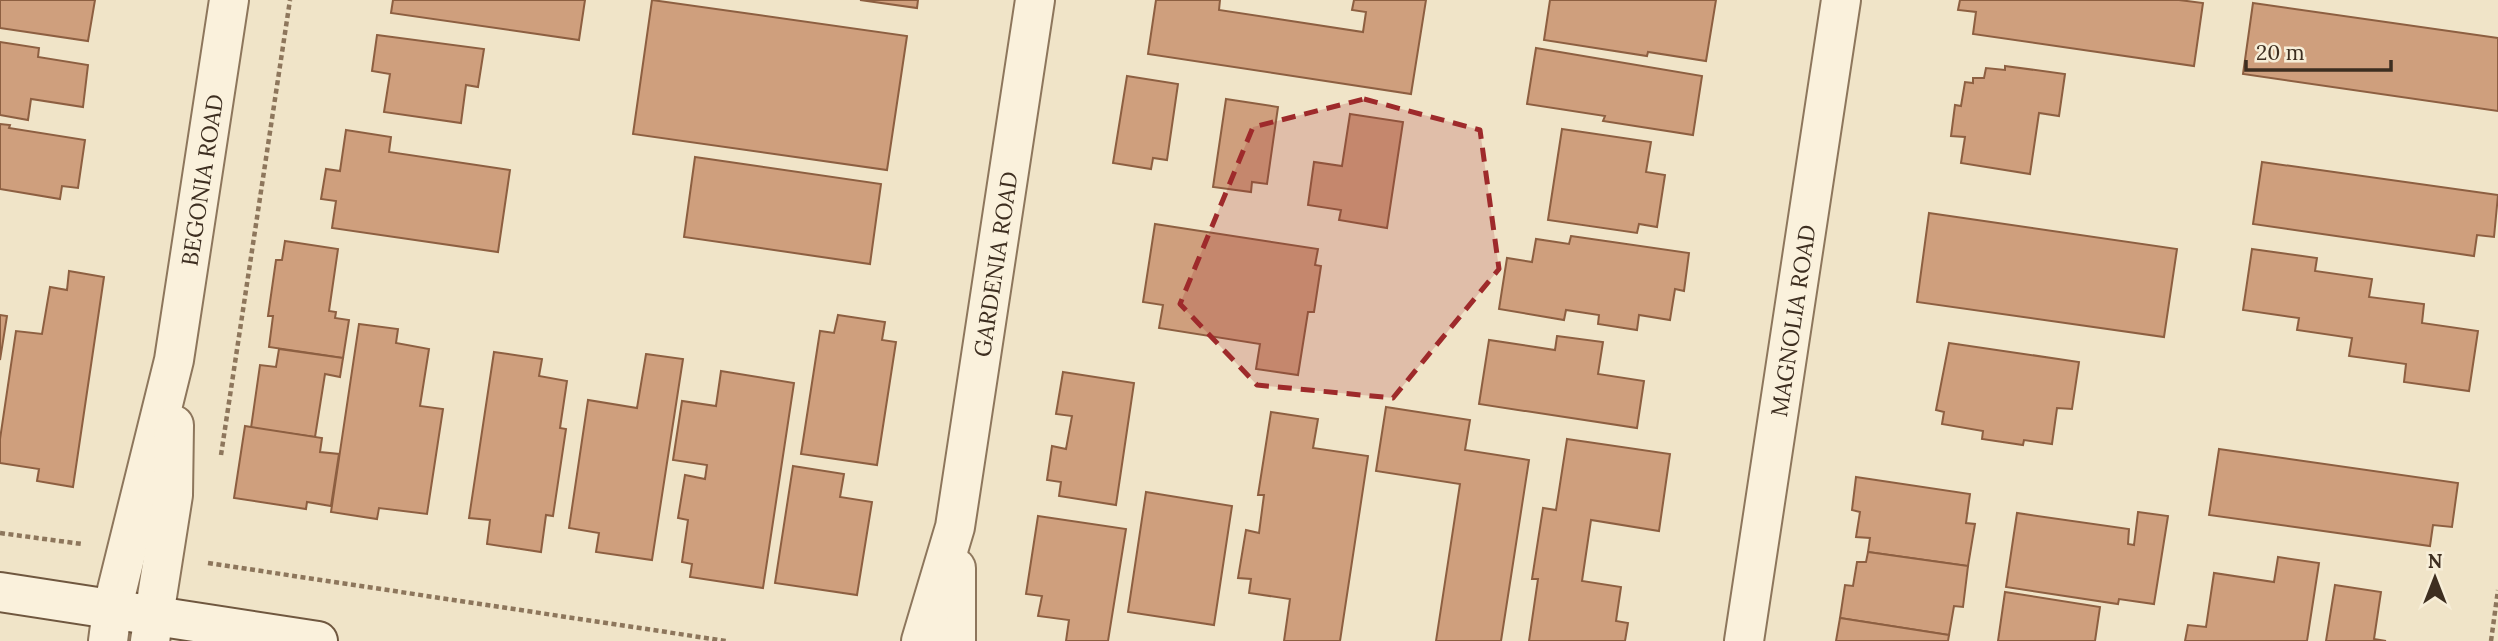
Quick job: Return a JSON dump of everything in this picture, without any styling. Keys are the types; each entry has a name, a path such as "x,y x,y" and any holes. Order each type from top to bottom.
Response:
{"street":[{"name":"BEGONIA ROAD","path":"110,626 174,360 229,0"},
{"name":"GARDENIA ROAD","path":"921,641 955,527 1035,0"},
{"name":"MAGNOLIA ROAD","path":"1744,641 1841,0"},
{"name":"BEGONIA ROAD","path":"152,629 173,495 174,360"},
{"name":"GARDENIA ROAD","path":"955,527 956,641"},
{"path":"0,592 110,626 152,629 196,623 318,641"}],"path":[{"path":"196,623 205,562 726,641"},
{"path":"2491,641 2498,590"}],"highlighted area":[{"path":"1364,99 1480,130 1499,269 1393,398 1257,385 1180,304 1253,127"}],"building":[{"path":"0,0 95,0 88,41 0,28"},
{"path":"393,0 585,0 579,40 391,13"},
{"path":"652,0 907,36 887,170 633,134"},
{"path":"860,0 918,0 917,8"},
{"path":"1156,0 1220,0 1219,10 1363,32 1366,12 1352,10 1354,0 1426,0 1411,94 1148,54"},
{"path":"1550,0 1716,0 1706,61 1648,52 1647,56 1544,40"},
{"path":"1960,0 2179,0 2203,3 2194,66 1973,34 1976,12 1958,10"},
{"path":"2253,3 2498,38 2498,111 2243,74"},
{"path":"377,35 484,49 478,87 466,85 461,123 384,112 390,74 372,71"},
{"path":"0,42 39,48 38,57 88,65 83,107 31,99 28,120 0,115"},
{"path":"1536,48 1702,76 1693,135 1603,121 1605,116 1527,104"},
{"path":"2005,66 2065,74 2059,116 2039,113 2030,174 1961,163 1965,137 1951,136 1955,105 1961,106 1965,82 1973,83 1973,78 1984,78 1986,68 2005,70"},
{"path":"1127,76 1178,84 1167,160 1153,158 1151,169 1113,163"},
{"path":"1226,99 1278,107 1267,184 1252,182 1251,192 1213,187"},
{"path":"1350,114 1403,122 1387,228 1339,220 1341,210 1308,205 1314,162 1342,166"},
{"path":"0,124 10,125 9,128 85,140 78,188 62,186 60,199 0,189"},
{"path":"1562,129 1651,142 1646,172 1665,175 1657,227 1639,224 1637,233 1548,220"},
{"path":"346,130 391,137 389,152 510,170 498,252 332,228 336,201 321,199 326,169 340,171"},
{"path":"695,157 881,184 870,264 684,237"},
{"path":"2262,162 2498,195 2494,237 2477,235 2474,256 2253,224"},
{"path":"1929,213 2177,249 2164,337 1917,302"},
{"path":"1155,224 1318,249 1315,265 1321,266 1314,312 1308,312 1298,375 1256,369 1260,344 1159,328 1163,305 1143,302"},
{"path":"1571,236 1689,253 1684,291 1675,289 1670,320 1639,315 1637,330 1598,324 1599,315 1566,310 1564,320 1499,309 1507,258 1532,262 1536,239 1569,244"},
{"path":"285,241 338,249 329,311 336,312 335,318 349,320 343,358 269,347 273,316 268,316 276,260 282,260"},
{"path":"2252,249 2317,258 2315,271 2372,279 2369,297 2424,304 2422,323 2478,331 2469,391 2404,382 2406,364 2349,356 2352,338 2297,330 2299,318 2243,310"},
{"path":"69,271 104,277 73,487 37,481 39,469 0,463 0,439 16,331 42,334 50,287 67,290"},
{"path":"0,315 7,316 0,360"},
{"path":"838,315 885,322 882,340 896,342 877,465 801,454 820,331 834,333"},
{"path":"359,324 398,329 396,343 429,349 420,406 443,409 427,514 379,508 377,519 331,512"},
{"path":"1557,336 1603,342 1598,374 1644,381 1637,428 1479,404 1489,340 1555,350"},
{"path":"1949,343 2079,362 2072,409 2057,408 2052,444 2024,440 2023,445 1982,439 1983,431 1942,424 1944,412 1936,410"},
{"path":"279,349 343,358 340,377 325,374 315,437 251,428 260,365 276,367"},
{"path":"494,352 542,359 539,376 567,381 560,428 566,429 553,516 546,515 541,552 487,544 490,520 469,518"},
{"path":"646,354 683,359 652,560 596,552 599,533 569,528 588,400 637,408"},
{"path":"721,371 794,383 763,588 690,577 692,564 682,562 688,520 678,518 685,475 705,479 707,465 673,460 682,401 716,406"},
{"path":"1063,372 1134,383 1116,505 1059,496 1061,482 1047,480 1052,446 1066,449 1072,416 1056,414"},
{"path":"1386,407 1470,420 1465,450 1529,460 1501,641 1436,641 1460,484 1376,471"},
{"path":"1271,412 1318,419 1313,448 1368,456 1340,641 1284,641 1290,599 1249,593 1251,579 1238,578 1246,530 1259,533 1264,495 1258,495"},
{"path":"245,426 322,438 320,452 339,454 331,506 307,502 306,509 234,498"},
{"path":"1567,439 1670,454 1659,531 1591,520 1582,581 1621,587 1616,621 1628,623 1625,641 1529,641 1538,579 1532,579 1543,508 1556,510"},
{"path":"2219,449 2458,483 2452,527 2433,525 2430,546 2209,515"},
{"path":"793,466 844,474 840,497 872,502 857,595 775,583"},
{"path":"1856,477 1970,494 1966,523 1975,524 1968,566 1868,552 1870,538 1856,537 1860,512 1852,510"},
{"path":"1146,492 1232,506 1214,625 1128,612"},
{"path":"2138,512 2168,516 2154,604 2119,599 2118,604 2006,587 2017,513 2129,529 2128,544 2134,545"},
{"path":"1038,516 1126,529 1108,641 1066,641 1069,620 1038,616 1042,596 1026,594"},
{"path":"1868,552 1968,566 1963,607 1954,606 1949,635 1840,618 1845,585 1853,586 1857,562 1866,562"},
{"path":"2278,557 2319,563 2307,641 2185,641 2188,625 2206,627 2214,573 2274,582"},
{"path":"2335,585 2381,592 2374,639 2386,641 2326,641"},
{"path":"2005,592 2100,607 2095,641 1998,641"},
{"path":"1840,618 1949,635 1948,641 1836,641"}]}
